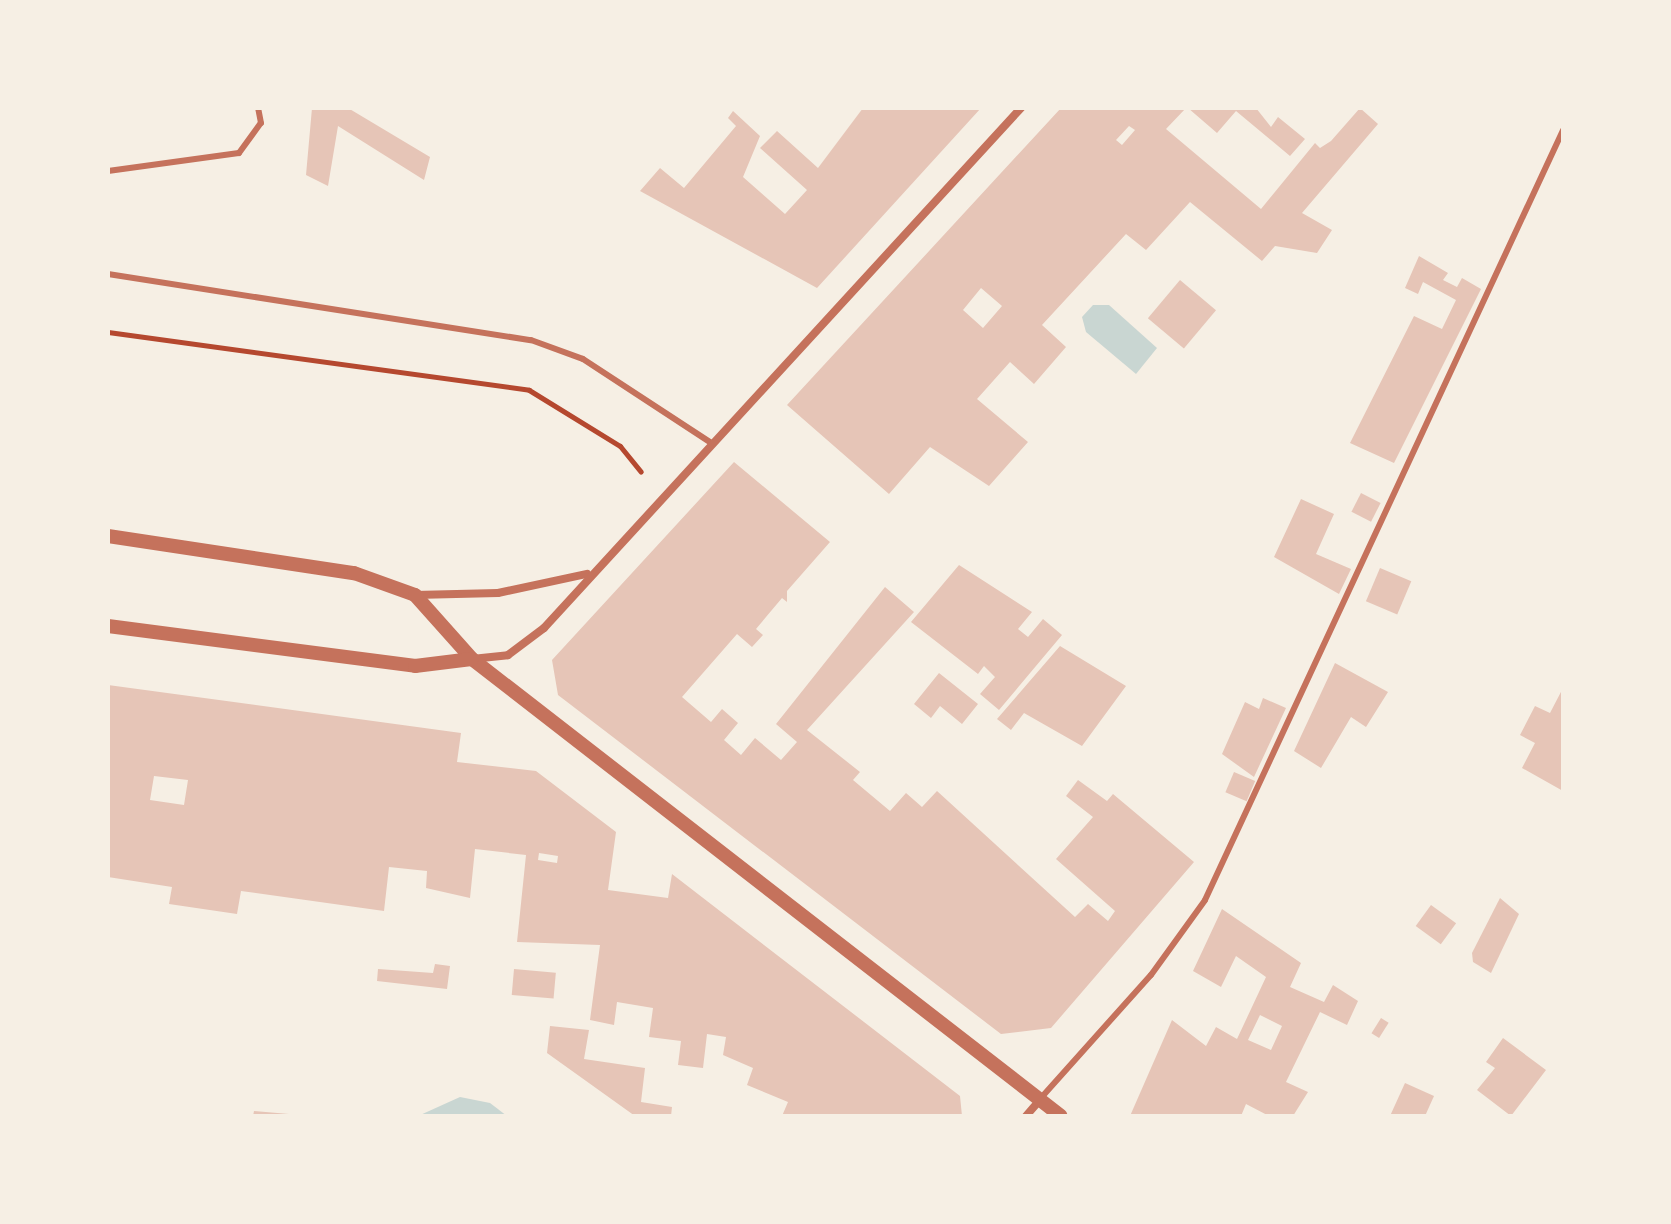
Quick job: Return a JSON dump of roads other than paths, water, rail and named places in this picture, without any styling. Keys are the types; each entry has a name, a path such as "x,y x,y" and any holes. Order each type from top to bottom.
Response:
{"street":[{"path":"108,626 415,666 508,655 544,628 588,574 713,444 1021,108"},
{"path":"108,536 354,573 415,595 498,593 588,574"},
{"path":"415,595 472,659 1061,1116"},
{"path":"1026,1116 1040,1100"}],"lane":[{"path":"108,171 239,153 261,123 258,108"},
{"path":"1040,1100 1151,975 1205,900 1563,130"},
{"path":"108,274 531,340 583,359 713,444"}]}
